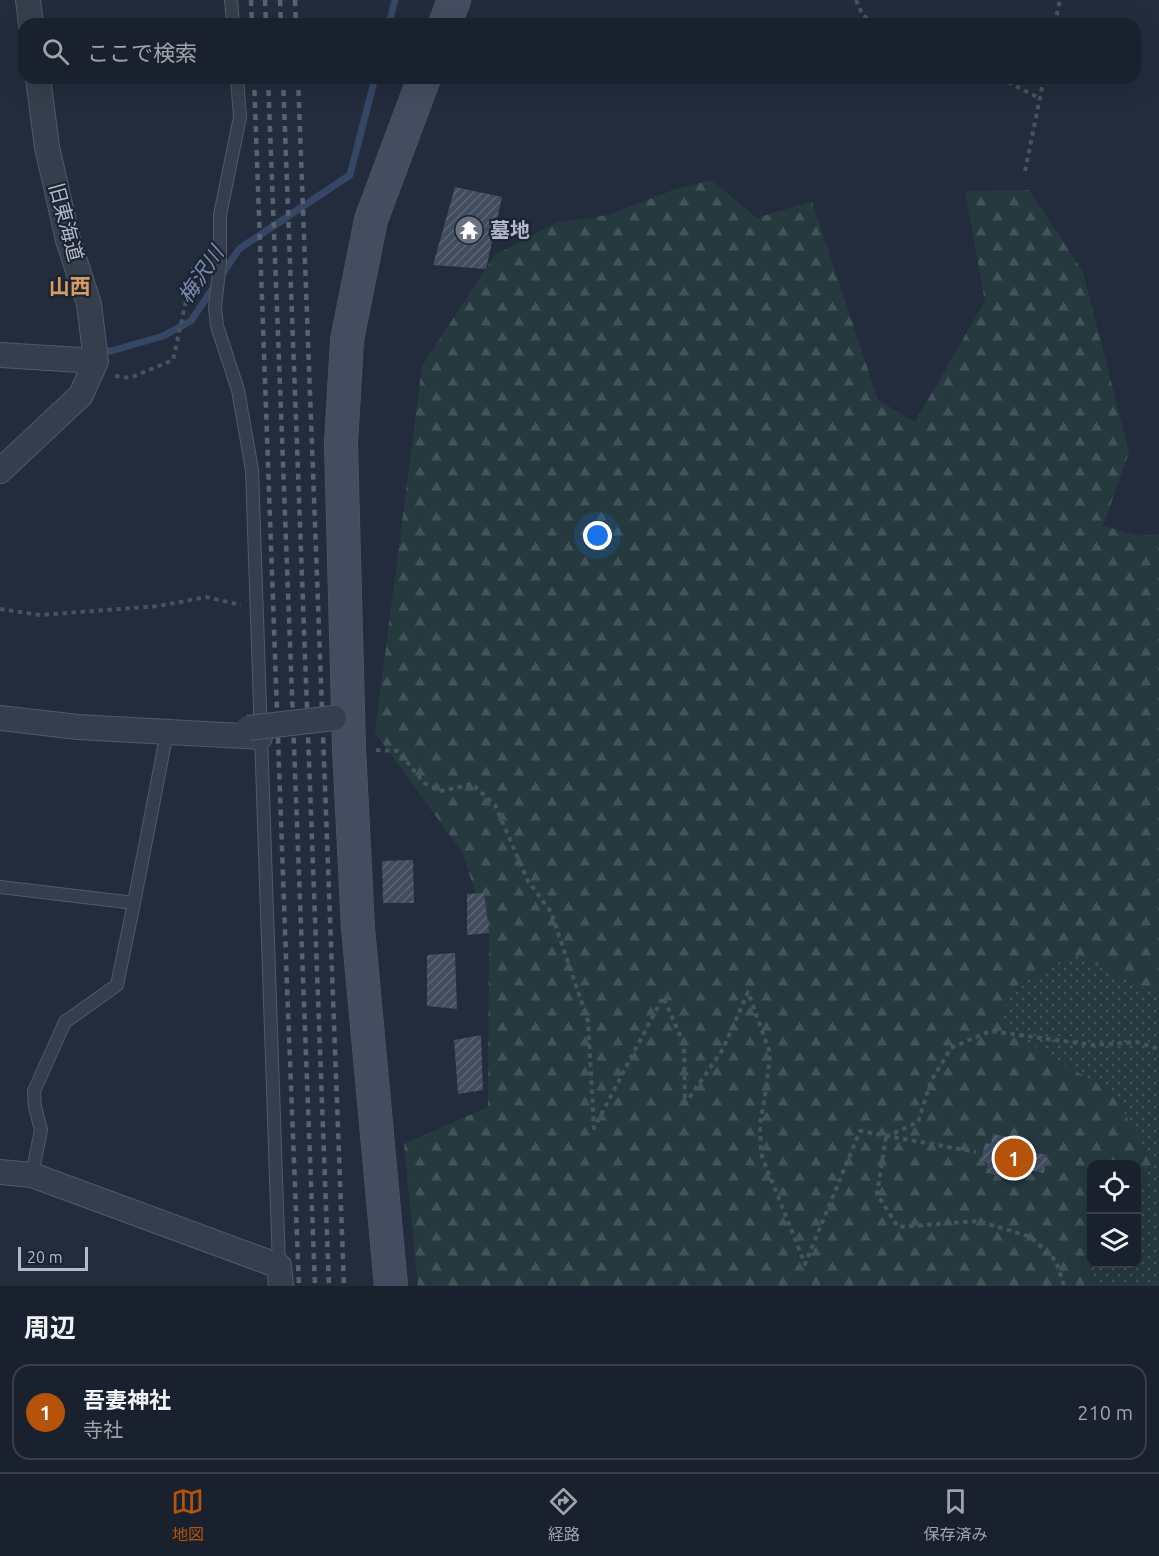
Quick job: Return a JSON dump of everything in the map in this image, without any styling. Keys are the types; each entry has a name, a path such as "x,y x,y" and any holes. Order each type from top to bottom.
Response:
{"street":[{"path":"28,0 30,18"},
{"path":"447,18 454,0"},
{"name":"旧東海道","path":"39,84 47,147 68,240 89,304 94,365"},
{"path":"391,1286 359,939 349,748 341,444 347,340 370,220 422,84"},
{"path":"0,355 94,365 81,395 0,471"},
{"path":"0,718 78,727 167,732 254,733 334,718"},
{"path":"0,1172 32,1175 280,1276"}],"lane":[{"path":"231,0 232,18"},
{"path":"237,84 240,117 220,215 220,262 215,307 217,326 238,390 252,470 256,608 254,733 280,1276"},
{"path":"32,1175 41,1130 35,1107 34,1091 65,1022 117,985 167,732"},
{"path":"0,887 134,903"}],"path":[{"path":"856,0 863,16 867,18"},
{"path":"1056,18 1060,0"},
{"path":"1012,84 1040,98"},
{"path":"1024,171 1043,84"},
{"path":"94,365 130,378 173,360 194,269 205,261 220,233"},
{"path":"0,609 40,615 159,606 206,597 256,608"},
{"path":"349,748 398,751 424,783 442,791 472,784 495,804 528,881 551,912 588,1021 594,1128 663,997 684,1044 685,1104 723,1049 748,992 770,1053 760,1124 761,1154 805,1264 860,1131 976,1152"},
{"path":"886,1137 918,1122 931,1081 951,1048 990,1031 1093,1045 1137,1042 1159,1049"},
{"path":"886,1137 877,1194 898,1227 978,1221 1030,1238 1056,1261 1064,1286"}],"green space":[{"path":"711,180 757,218 812,201 878,400 915,422 985,301 965,191 1029,190 1083,272 1129,452 1103,526 1142,536 1159,534 1159,986 1149,990 1073,954 1014,988 1001,1015 1025,1041 1113,1093 1152,1162 1141,1191 1141,1160 1087,1160 1087,1268 1094,1268 1090,1286 418,1286 404,1144 488,1107 489,933 462,852 375,733 422,366 495,255 556,223 608,215 676,189"},
{"path":"1073,954 1149,990 1159,986 1159,1286 1090,1286 1094,1268 1141,1268 1141,1191 1152,1162 1113,1093 1025,1041 1001,1015 1014,988"}],"building":[{"path":"455,187 502,197 486,269 433,265"},
{"path":"413,860 414,903 383,903 382,861"},
{"path":"484,893 489,933 467,935 467,894"},
{"path":"455,953 457,1009 427,1006 427,955"},
{"path":"481,1035 483,1090 458,1094 454,1040"},
{"path":"993,1134 1027,1140 1025,1151 1047,1155 1044,1173 1022,1169 1020,1179 986,1173 988,1163 981,1161 985,1143 991,1144"}],"waterway":[{"name":"梅沢川","path":"390,18 395,0"},
{"name":"梅沢川","path":"99,350 111,351 163,336 191,321 239,249 350,175 373,84"}],"railway":[{"path":"251,0 252,18"},
{"path":"265,0 266,18"},
{"path":"280,0 281,18"},
{"path":"295,0 296,18"},
{"path":"254,84 299,1286"},
{"path":"268,84 315,1286"},
{"path":"283,84 329,1286"},
{"path":"298,84 344,1286"}],"place":[{"name":"墓地","path":"469,230"},
{"name":"吾妻神社","path":"1014,1158"}],"district":[{"name":"山西","path":"70,287"}]}
